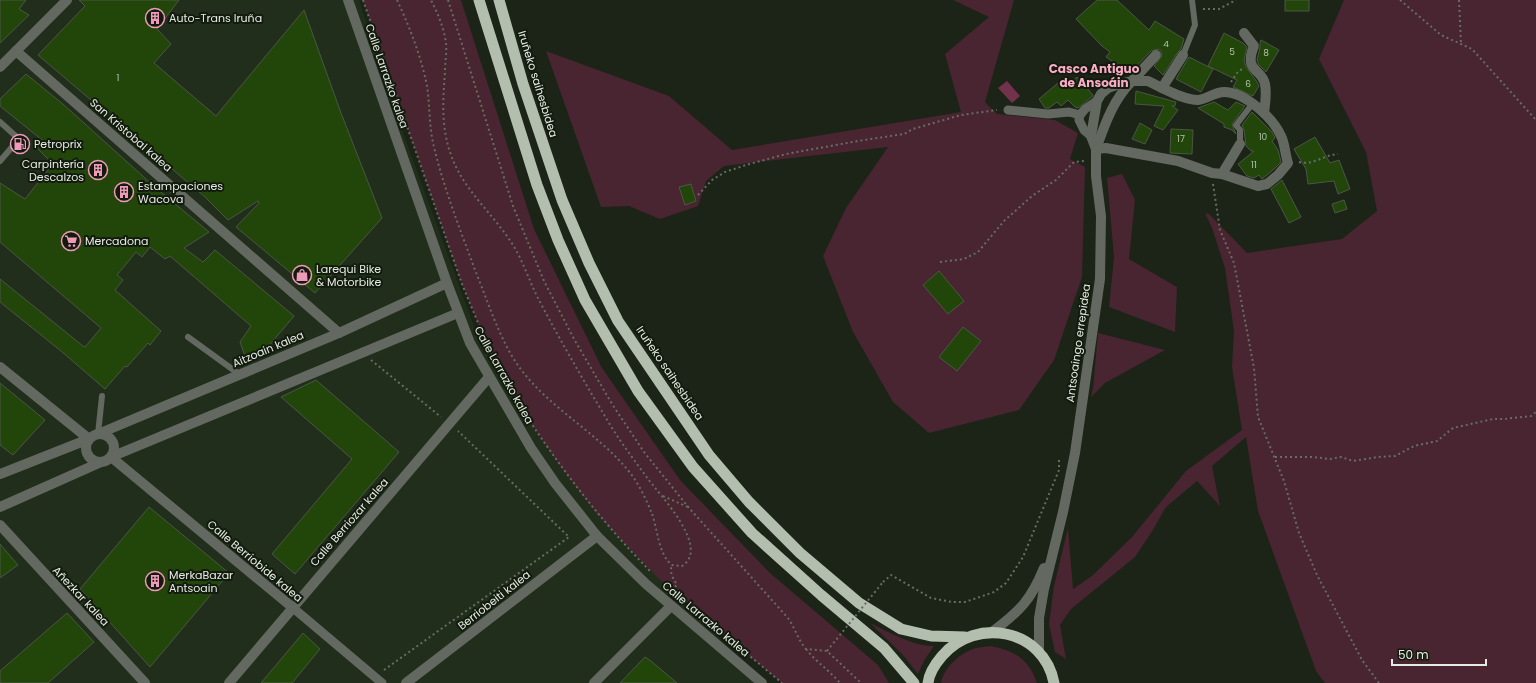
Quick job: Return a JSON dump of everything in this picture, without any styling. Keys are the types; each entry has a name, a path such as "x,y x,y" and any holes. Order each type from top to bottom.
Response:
{"highway":[{"path":"479,0 537,185 558,240 585,300 638,391 693,467 752,533 821,595 884,648 914,683"},
{"name":"Iruñeko saihesbidea","path":"499,0 523,84 559,193 589,263 618,321 709,454 749,502 800,553 859,603 901,629 931,636 965,637"},
{"path":"928,683 936,662 949,648 965,637 978,633 992,632 1018,638 1029,644 1039,653 1047,665 1054,683"}],"street":[{"path":"0,67 67,0"},
{"name":"Calle Larrazko kalea","path":"348,0 447,283 470,343 531,448 555,483 597,536 646,584 762,683"},
{"path":"1244,33 1254,46 1250,55 1253,67 1265,83 1266,95 1264,113"},
{"name":"San Kristobal kalea","path":"16,51 339,333"},
{"path":"1096,149 1112,106 1125,88 1156,55"},
{"path":"1162,88 1183,55"},
{"path":"1090,136 1097,101 1101,94 1108,88 1119,84 1132,81 1148,81 1181,97 1198,100 1212,94 1225,92 1251,103 1264,113 1275,125 1281,136 1288,163 1267,184 1258,186 1222,174 1212,173 1178,161 1106,148 1096,149"},
{"path":"1096,149 1090,136 1084,130 1079,120 1080,115 1085,109 1097,101"},
{"path":"1008,110 1048,114 1069,112 1080,115"},
{"path":"1222,174 1240,144"},
{"name":"Antsoaingo errepidea","path":"1039,653 1039,618 1075,453 1100,279 1101,216 1096,149"},
{"name":"Aitzoain kalea","path":"0,474 94,437 239,374 339,333 447,283"},
{"path":"0,507 104,462 111,457 458,313"},
{"path":"0,367 94,437"},
{"name":"Calle Berriozar kalea","path":"228,683 489,378"},
{"path":"100,463 95,462 88,456 86,448 94,437 103,434 111,439 114,448 111,457"},
{"name":"Calle Berriobide kalea","path":"111,457 379,680"},
{"name":"Añezkar kalea","path":"0,525 145,683"},
{"name":"Berriobeiti kalea","path":"406,683 597,536"},
{"name":"Antsoaingo errepidea","path":"992,632 1023,607 1036,588 1057,539"},
{"path":"594,683 671,606"}],"lane":[{"path":"1183,55 1195,25 1192,0"},
{"path":"1240,144 1240,130 1236,125 1250,107 1251,103"},
{"path":"0,122 19,139 0,161"},
{"path":"188,337 239,374"},
{"path":"94,437 102,396"}],"path":[{"path":"363,0 462,284 488,347 517,399"},
{"path":"397,0 410,29 424,70 429,100 433,145 444,184 488,304 509,351 524,374 543,394 616,457 632,475 642,492 652,515 665,558 672,565 682,566 686,564 690,556 690,547 687,534 678,517 614,430 556,333 511,242 474,195 455,166 447,141 443,113 446,44 439,17 432,0"},
{"path":"448,0 513,206 544,281 574,339 612,404 644,452 689,508 788,618 802,644 815,660 830,672 840,683"},
{"path":"1194,12 1205,8 1219,10 1236,0"},
{"path":"1400,0 1441,35 1472,49 1536,120"},
{"path":"1459,0 1461,44"},
{"path":"1225,92 1240,70 1253,67"},
{"path":"698,195 712,180 725,172 773,158 858,140 904,134 913,128 961,115 987,111 1008,110"},
{"path":"1294,161 1311,164 1330,155 1338,154"},
{"path":"940,262 964,259 978,252 1004,221 1032,196 1056,180 1074,162 1096,161"},
{"path":"1212,173 1220,230 1234,263 1254,368 1258,417 1284,481 1299,533 1317,575 1362,660 1379,683"},
{"path":"363,353 450,424 569,537 379,680"},
{"path":"524,412 557,462 597,514 651,572"},
{"path":"1275,457 1313,457 1330,459 1341,457 1353,461 1378,456 1395,456 1414,446 1437,441 1453,428 1493,419 1504,420 1532,416 1536,412"},
{"path":"827,652 888,576 891,575 931,598 952,602 965,602 994,592 1006,583 1023,557 1059,470 1060,460"},
{"path":"662,496 689,508"},
{"path":"671,590 677,585 671,575 672,565"},
{"path":"666,585 674,593"},
{"path":"736,644 782,683"},
{"path":"806,648 827,652 861,683"}],"shaded area":[{"path":"0,0 359,0 398,119 474,326 588,501 762,683 0,683"},
{"path":"363,0 461,0 534,229 602,368 680,480 770,573 878,665 889,683 782,683 707,621 657,577 597,514 557,462 524,412 488,347 462,284"},
{"path":"953,0 1014,0 985,102 997,114 1055,120 1078,133 1070,159 1085,167 1082,277 1054,360 1019,410 929,433 893,402 853,332 823,256 846,208 888,147 724,166 706,181 698,206 660,219 629,206 601,207 546,51 669,96 732,150 961,112 945,54 989,17"},
{"path":"1344,0 1536,0 1536,683 1325,683 1316,671 1258,511 1246,437 1212,466 1220,506 1197,481 1166,507 1135,557 1071,609 1060,625 1066,659 1055,652 1049,624 1054,586 1068,528 1073,589 1092,576 1132,537 1186,471 1242,430 1232,367 1234,331 1225,268 1212,228 1205,213 1209,214 1247,253 1342,239 1377,211 1366,152 1319,59"},
{"path":"1007,81 1020,96 1012,103 998,88"},
{"path":"1122,174 1135,200 1129,259 1177,287 1175,332 1109,307 1114,257 1107,178"},
{"path":"1098,333 1165,350 1105,383 1091,397"},
{"path":"870,623 917,644 934,646 925,659 918,674 903,655"},
{"path":"991,646 1000,648 1020,657 1030,668 1037,683 941,683 945,671 964,653 976,648"}],"building":[{"path":"0,0 26,0 19,9 29,15 0,43"},
{"path":"79,0 179,0 157,29 171,44 154,63 216,116 304,10 341,113 382,218 315,293 236,227 259,203 258,201 228,220 205,197 38,55 85,6"},
{"path":"1097,0 1117,0 1149,30 1155,21 1184,39 1181,49 1163,75 1154,66 1162,56 1161,51 1158,49 1151,51 1130,73 1106,57 1110,52 1102,46 1076,19"},
{"path":"1285,0 1309,0 1309,11 1285,11"},
{"path":"1224,33 1243,43 1247,47 1244,60 1246,67 1259,86 1253,96 1233,87 1237,80 1208,66"},
{"path":"1261,40 1279,50 1266,72 1259,65 1257,60"},
{"path":"1189,57 1213,69 1201,92 1176,79"},
{"path":"26,74 64,105 156,188 209,232 184,248 203,262 215,250 294,316 267,348 245,356 240,342 251,326 170,256 165,259 150,247 142,257 136,252 117,275 123,280 115,290 161,331 150,345 148,343 105,389 0,302 0,279 85,347 101,328 0,242 0,183 25,199 53,164 37,148 42,140 0,106 0,99"},
{"path":"1065,77 1070,83 1077,77 1093,95 1092,97 1078,108 1068,100 1061,106 1057,102 1049,108 1045,108 1039,99"},
{"path":"1136,91 1176,102 1175,106 1172,106 1178,110 1163,130 1154,126 1164,106 1135,104"},
{"path":"1214,102 1228,110 1236,102 1245,106 1232,124 1236,134 1232,130 1224,127 1224,124 1198,108"},
{"path":"1252,112 1272,132 1275,138 1272,141 1278,150 1281,162 1262,179 1259,175 1254,178 1247,176 1238,164 1254,151 1251,151 1246,146 1242,125"},
{"path":"1140,123 1152,130 1145,144 1132,139"},
{"path":"1171,129 1193,130 1192,154 1170,153"},
{"path":"1315,137 1330,163 1339,160 1350,189 1338,194 1334,181 1308,184 1306,169 1294,149"},
{"path":"1282,180 1301,217 1289,223 1271,189"},
{"path":"691,184 696,201 685,205 679,187"},
{"path":"1344,200 1347,209 1335,213 1332,204"},
{"path":"939,271 964,301 948,314 923,285"},
{"path":"963,327 981,341 957,371 939,357"},
{"path":"316,380 399,452 295,574 272,554 352,459 281,397"},
{"path":"0,383 45,420 13,455 0,445"},
{"name":"MerkaBazar Antsoain","path":"149,507 229,573 150,667 80,589"},
{"path":"0,544 18,565 0,578"},
{"path":"67,613 94,642 48,683 0,683 0,671"},
{"path":"303,633 320,649 292,683 261,683"},
{"path":"645,657 651,661 677,683 620,683"}],"place":[{"name":"Auto-Trans Iruña","path":"155,18"},
{"name":"Petroprix","path":"20,144"},
{"name":"Carpintería Descalzos","path":"98,170"},
{"name":"Estampaciones Wacova","path":"124,192"},
{"name":"Mercadona","path":"71,241"},
{"name":"Larequi Bike & Motorbike","path":"302,275"},
{"name":"MerkaBazar Antsoain","path":"155,581"}],"district":[{"name":"Casco Antiguo de Ansoáin","path":"1094,75"}]}
